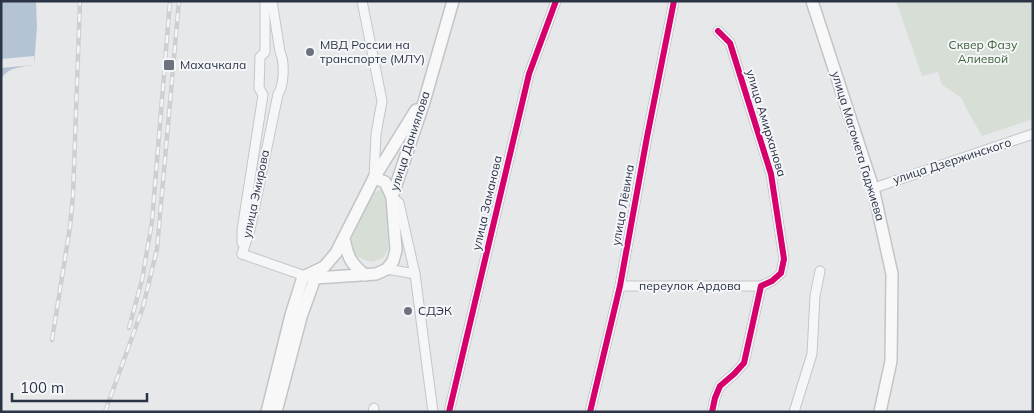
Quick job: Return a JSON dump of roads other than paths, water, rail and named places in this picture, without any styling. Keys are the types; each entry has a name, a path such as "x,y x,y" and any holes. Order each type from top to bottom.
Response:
{"main road":[{"name":"улица Даниялова","path":"303,277 324,267 336,253 374,178 422,102 451,1"},
{"name":"улица Даниялова","path":"387,270 393,261 396,250 392,197 424,102 451,1"},
{"name":"улица Магомета Гаджиева","path":"811,1 872,188 892,274 891,361 880,412"},
{"path":"374,178 385,182 392,197"},
{"name":"улица Магомета Гаджиева","path":"872,188 889,274 890,319 887,361 876,412"},
{"path":"344,239 353,265 364,275"},
{"path":"276,412 301,317 315,278 364,275 387,270"},
{"path":"267,412 291,315 303,277"}],"street":[{"name":"улица Эмирова","path":"242,254 242,230 263,95 259,88 260,57 264,52 265,1"},
{"name":"улица Эмирова","path":"242,254 250,230 278,94 281,90 283,58 280,52 272,1"},
{"path":"362,1 382,101 376,134 374,178"},
{"name":"улица Заманова","path":"448,412 529,74 556,1"},
{"name":"улица Лёвина","path":"590,412 620,286 674,1"},
{"name":"улица Амирханова","path":"718,31 730,43 771,174 784,259 780,273 772,281 761,286"},
{"path":"264,52 275,50 280,52"},
{"path":"263,95 272,97 278,94"},
{"name":"улица Дзержинского","path":"872,188 1033,134"},
{"path":"392,197 400,203 415,274 433,412"},
{"path":"242,254 303,277 315,278"},
{"path":"387,270 415,274"},
{"path":"794,412 812,354 815,296 820,271"},
{"name":"переулок Ардова","path":"620,286 761,286"},
{"path":"712,412 720,386 744,363 761,286"}],"water":[{"path":"1,1 36,1 37,27 34,65 11,70 1,79"}],"railway":[{"path":"52,340 70,227 73,195 80,1"},
{"path":"129,328 142,280 152,222 170,1"},
{"path":"105,412 143,307 157,249 179,1"}],"place":[{"name":"МВД России на транспорте (МЛУ)","path":"310,52"},
{"name":"Махачкала","path":"169,65"},
{"name":"СДЭК","path":"408,311"}],"park label":[{"name":"Сквер Фазу Алиевой","path":"983,52"}]}
